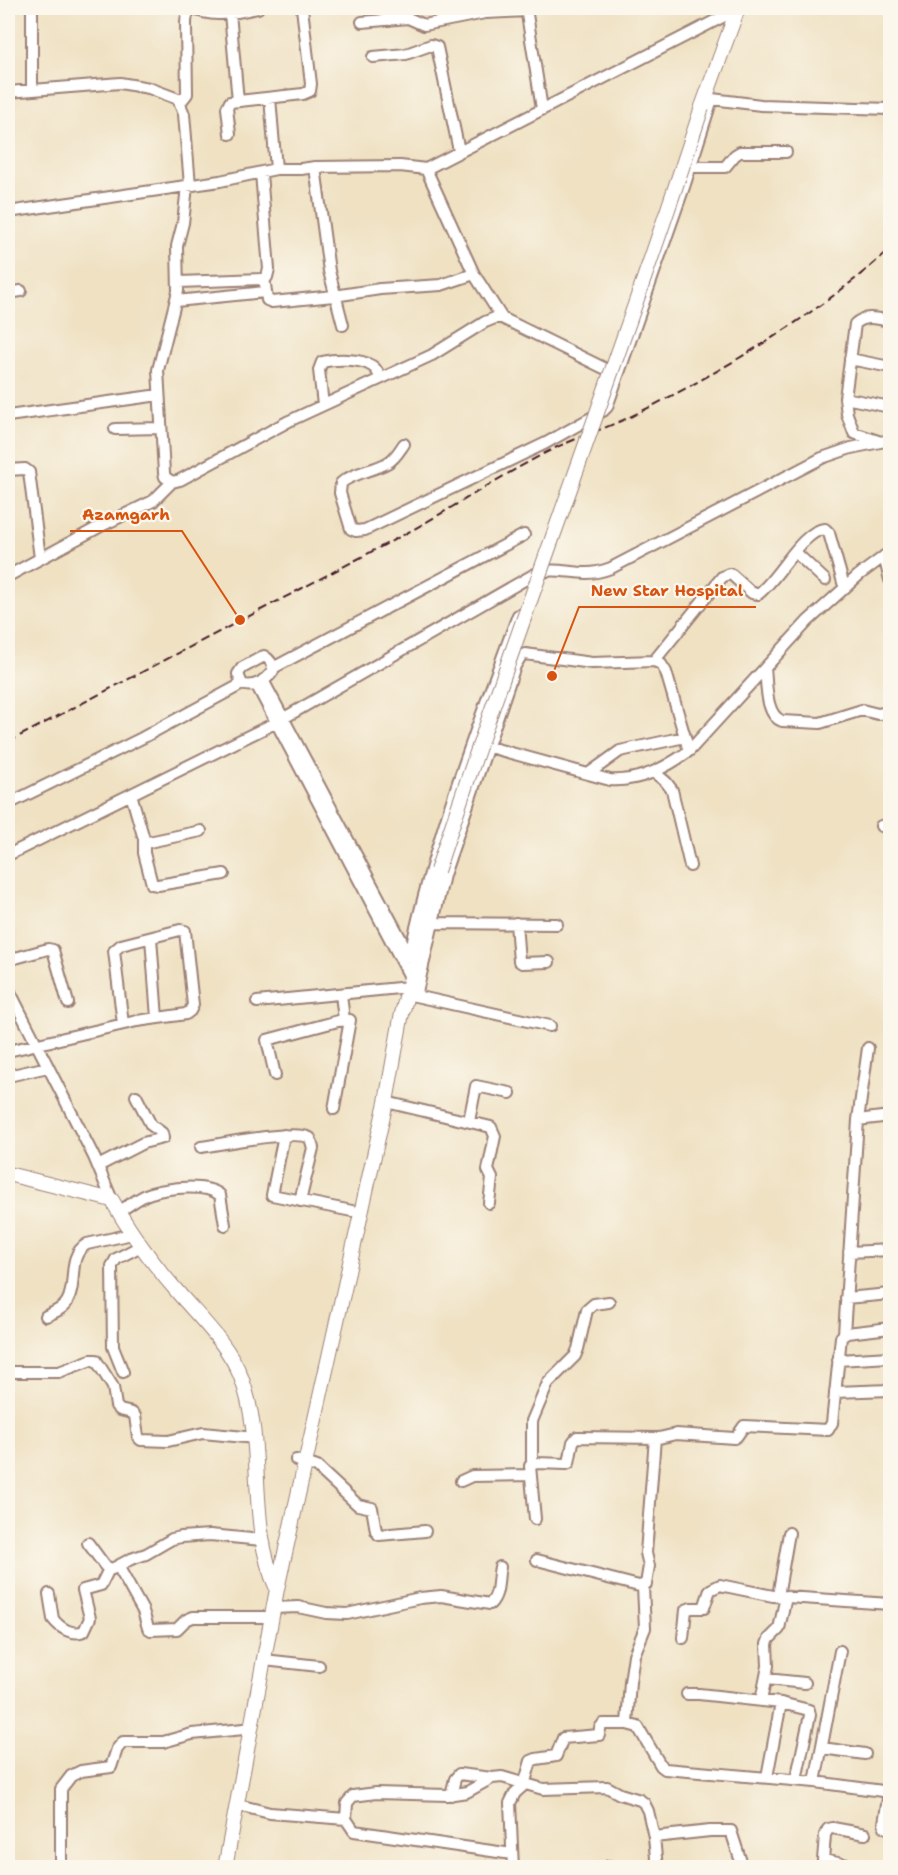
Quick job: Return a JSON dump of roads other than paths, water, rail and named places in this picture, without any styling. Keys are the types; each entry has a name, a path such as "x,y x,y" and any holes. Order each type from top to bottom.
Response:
{"main road":[{"path":"301,1461 352,1211 391,1041 411,989 412,960 437,871 475,755 739,8"},
{"path":"217,1868 274,1583 386,1102 401,1018"},
{"path":"8,1174 115,1206 132,1234 164,1277 219,1339 235,1364 246,1391 255,1438 262,1540 274,1583"},
{"path":"225,1868 264,1660 269,1613"}],"street":[{"path":"32,90 33,8"},
{"path":"180,103 187,94 186,15 192,8 207,14 258,8"},
{"path":"230,134 228,104 303,94 310,91 302,8"},
{"path":"388,8 390,20"},
{"path":"8,212 276,170 400,166 426,169 739,8"},
{"path":"362,22 412,19 424,25 472,15 526,9 542,109"},
{"path":"230,13 238,101"},
{"path":"373,57 406,54 431,45 437,47 459,151"},
{"path":"8,92 131,84 173,97 180,103 184,114 188,185 183,223 177,246 179,282 176,301 158,370 164,473 165,477 172,482"},
{"path":"270,98 276,170"},
{"path":"404,444 387,464 349,477 341,483 340,493 351,529 365,530 546,443 600,414 607,407 691,167 707,101 891,109"},
{"path":"691,167 724,167 735,155 746,151 786,152"},
{"path":"315,167 334,296 343,325"},
{"path":"426,169 474,274 502,318"},
{"path":"261,173 269,269 265,287"},
{"path":"179,282 262,279 269,302 441,285 474,274"},
{"path":"176,301 265,287"},
{"path":"8,293 21,291"},
{"path":"885,441 854,433 847,414 845,398 855,324 860,319 868,317 891,321"},
{"path":"8,576 153,501 172,482 180,480 323,405 432,355 495,318 502,318 618,375"},
{"path":"850,359 891,367"},
{"path":"323,405 319,370 322,362 328,360 366,363 374,368 381,378"},
{"path":"8,416 159,395"},
{"path":"845,398 891,407"},
{"path":"115,429 161,428"},
{"path":"8,855 280,720 533,575 547,569 586,573 611,568 822,458 842,450 885,441"},
{"path":"8,470 25,469 29,472 40,558"},
{"path":"654,661 722,577 732,575 752,593 758,594 816,531 825,529 829,533 844,586"},
{"path":"273,668 524,535"},
{"path":"795,552 825,580"},
{"path":"489,747 588,774 619,780 654,772 689,751 808,621 844,586 887,554 891,580"},
{"path":"412,960 426,884 457,782 533,575"},
{"path":"411,989 447,866 515,666 521,656 525,654 599,663 654,661 661,664 666,672 689,751"},
{"path":"8,804 142,738 242,684 246,686 270,676 273,668 268,658 264,656 242,668 238,674 242,684"},
{"path":"765,668 770,710 776,719 820,723 862,710 878,714 891,712"},
{"path":"259,682 412,960"},
{"path":"280,720 411,989"},
{"path":"588,774 620,751 685,737"},
{"path":"654,772 672,790 690,866"},
{"path":"131,794 144,843 145,860 151,881 155,885 224,874"},
{"path":"144,843 201,831"},
{"path":"432,923 556,924"},
{"path":"516,923 519,961 522,963 549,962"},
{"path":"8,1051 123,1024 186,1014 193,1005 184,932 180,930 119,946 114,951 123,1024"},
{"path":"151,938 157,1018"},
{"path":"8,960 48,949 53,950 68,1003"},
{"path":"8,988 98,1166 115,1206 150,1193 180,1187 218,1192 225,1226"},
{"path":"256,1002 411,989 550,1026"},
{"path":"341,994 344,1020"},
{"path":"275,1075 267,1040 350,1020 334,1109"},
{"path":"461,1481 472,1476 531,1470 569,1463 573,1442 578,1437 655,1438 676,1434 734,1438 744,1426 828,1430 832,1423 840,1343 844,1334 858,1120 868,1047"},
{"path":"8,1076 48,1067"},
{"path":"469,1121 476,1086 510,1093"},
{"path":"98,1166 143,1143 163,1138 162,1133 151,1125 136,1096"},
{"path":"386,1102 491,1126 495,1132 488,1170 492,1178 489,1203"},
{"path":"858,1120 891,1116"},
{"path":"284,1135 272,1195 352,1211"},
{"path":"201,1147 284,1135 305,1135 313,1144 300,1201"},
{"path":"46,1316 62,1307 68,1300 76,1256 81,1248 87,1244 132,1234"},
{"path":"123,1372 113,1347 112,1266 116,1259 141,1246"},
{"path":"849,1252 891,1250"},
{"path":"846,1298 891,1294"},
{"path":"535,1519 531,1470 532,1421 548,1383 578,1349 587,1310 594,1304 609,1302"},
{"path":"844,1334 891,1328"},
{"path":"838,1360 891,1357"},
{"path":"8,1372 59,1372 96,1360 113,1387 116,1406 135,1416 138,1437 141,1440 168,1441 195,1434 255,1438"},
{"path":"835,1392 891,1390"},
{"path":"627,1724 634,1655 644,1632 645,1623 643,1587 646,1584 649,1569 645,1553 655,1438"},
{"path":"301,1461 317,1467 358,1505 372,1508 376,1531 379,1535 425,1531"},
{"path":"761,1701 768,1666 767,1644 779,1629 789,1533"},
{"path":"49,1594 52,1619 72,1633 79,1634 84,1631 90,1618 83,1590 101,1585 114,1568 131,1559 147,1554 172,1539 180,1537 210,1535 262,1540"},
{"path":"87,1543 114,1568 143,1611 148,1628 151,1630 177,1629 186,1620 194,1617 269,1613 298,1607 326,1613 347,1614 420,1598 441,1596 490,1604 499,1587 497,1579 500,1567"},
{"path":"537,1560 643,1587"},
{"path":"683,1638 686,1610 705,1608 711,1590 717,1586 724,1585 782,1596 891,1604"},
{"path":"815,1782 840,1651"},
{"path":"264,1660 319,1666"},
{"path":"766,1679 806,1683"},
{"path":"687,1694 781,1703 806,1709 810,1713 796,1780"},
{"path":"767,1777 781,1703"},
{"path":"513,1868 510,1803 515,1793 524,1785 532,1760 556,1756 563,1738 597,1736 603,1724 627,1724 640,1729 661,1766 665,1769 767,1777 890,1792 884,1823 885,1827 891,1829"},
{"path":"61,1868 61,1789 71,1776 81,1771 111,1767 117,1749 123,1742 163,1742 192,1734 244,1729"},
{"path":"822,1748 865,1754"},
{"path":"451,1795 455,1779 459,1774 506,1778 543,1789 607,1787 644,1803 654,1837 657,1868"},
{"path":"492,1778 467,1792 451,1795 376,1793 358,1795 348,1800 346,1819 354,1831 512,1854"},
{"path":"238,1805 270,1813 346,1819"},
{"path":"863,1868 823,1864 825,1835 828,1829 865,1834"},
{"path":"654,1837 731,1831 743,1868"}],"railway":[{"path":"8,742 405,534 536,458 630,417 698,382 799,320 862,274 890,249"}],"place":[{"name":"Azamgarh","path":"240,620"},
{"name":"New Star Hospital","path":"552,676"}]}
